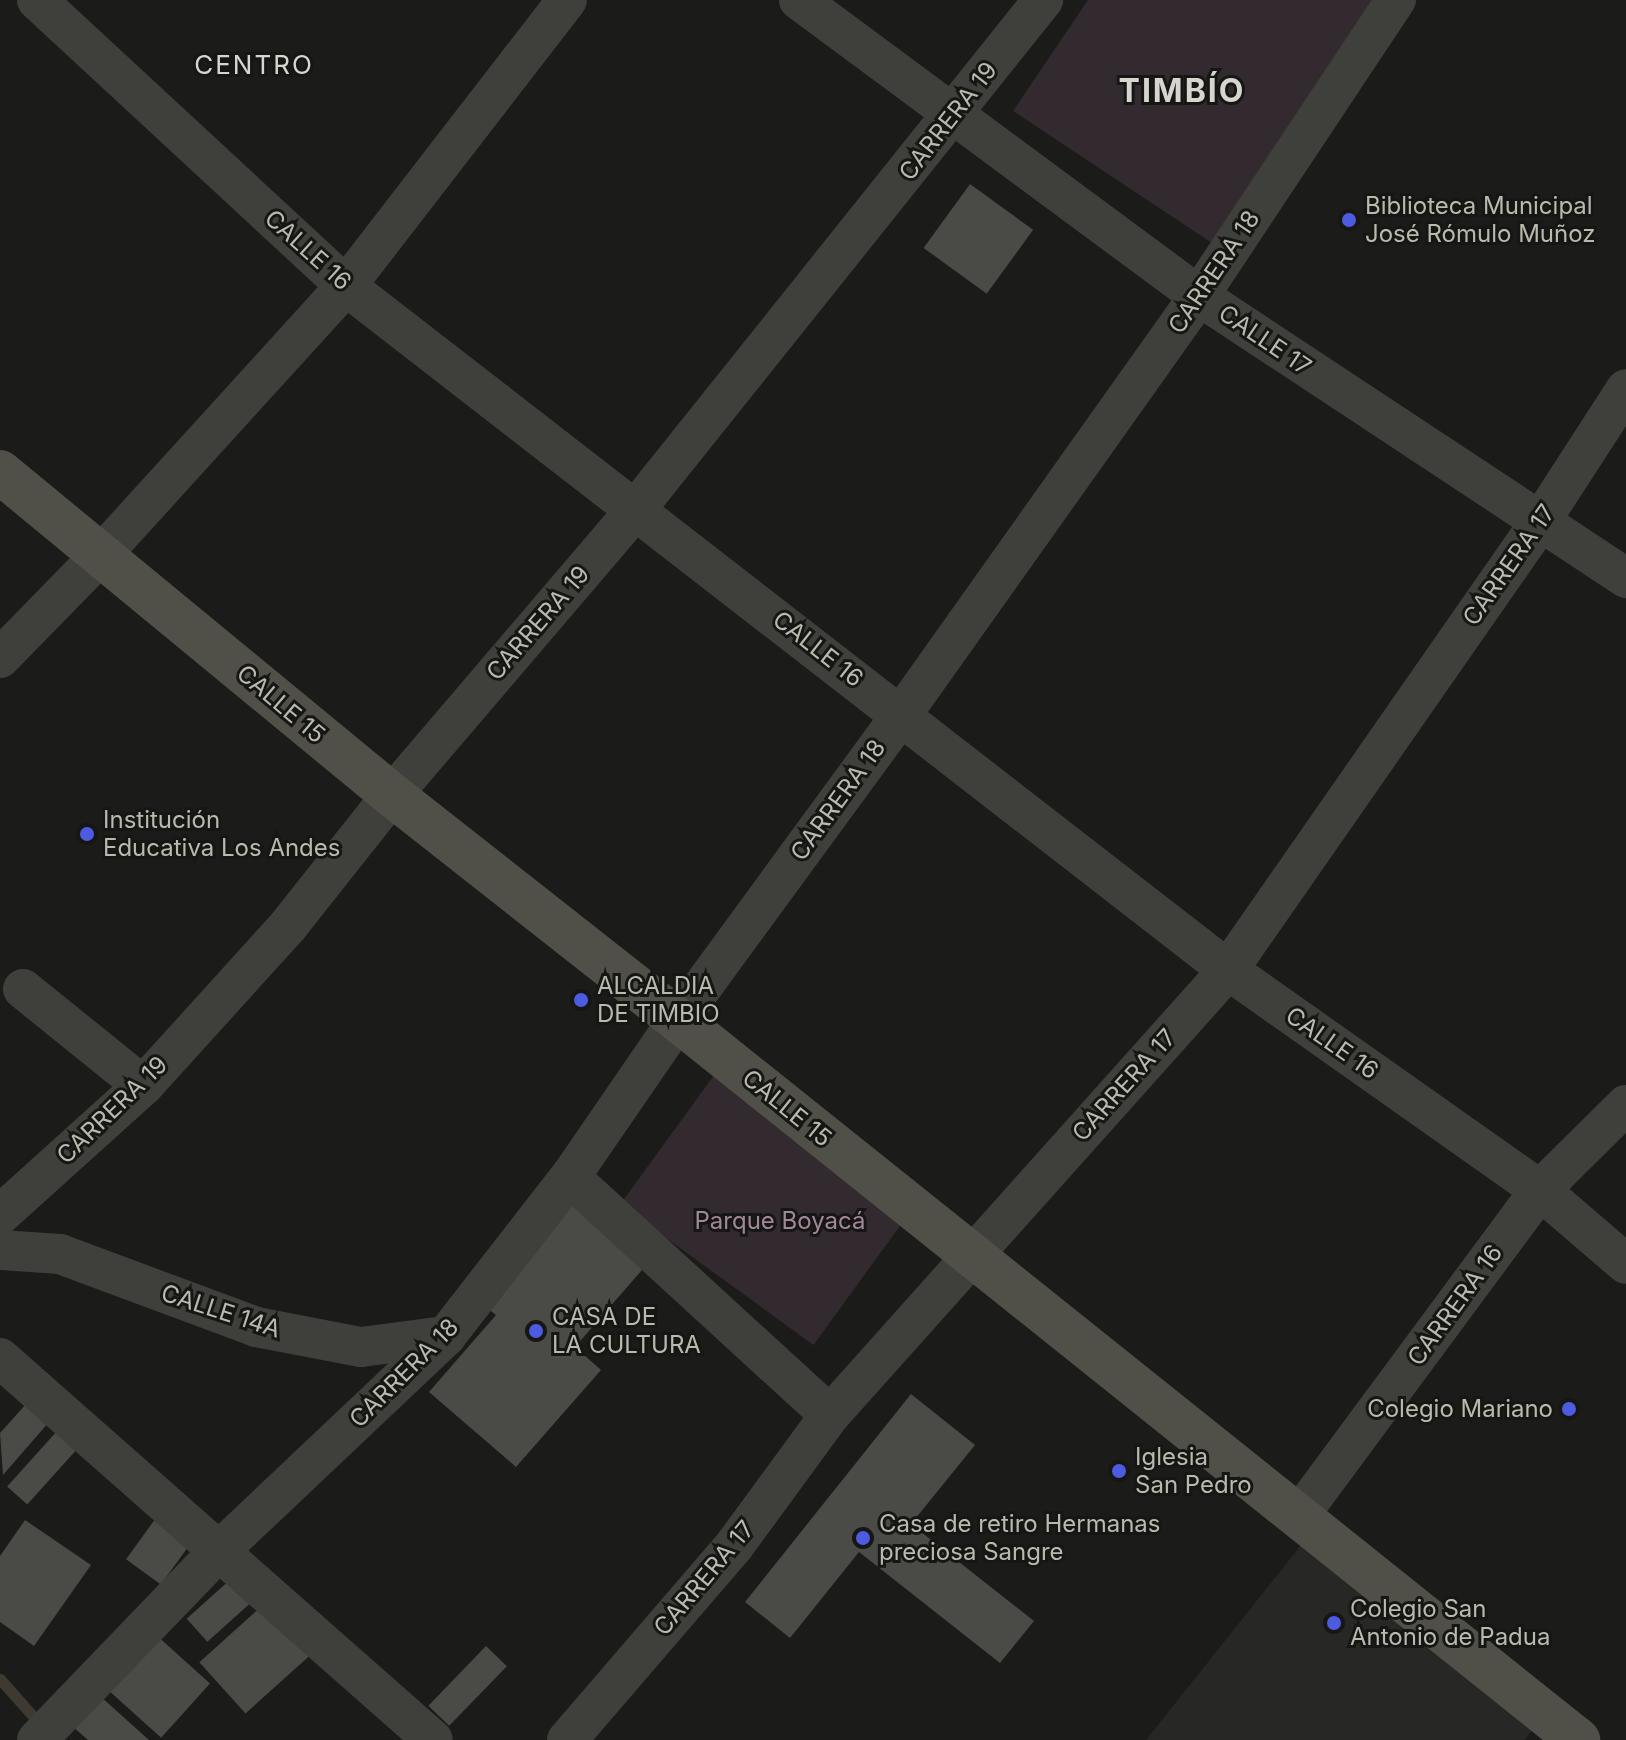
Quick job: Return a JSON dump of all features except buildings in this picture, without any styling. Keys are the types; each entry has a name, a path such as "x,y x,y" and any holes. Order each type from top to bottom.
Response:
{"main road":[{"name":"CALLE 15","path":"0,472 392,795 1578,1740"}],"street":[{"name":"CALLE 16","path":"37,0 346,286 902,714 1228,970 1540,1190 1626,1264"},
{"path":"0,658 101,555 346,286 567,0"},
{"name":"CALLE 17","path":"799,0 1199,296 1626,578"},
{"name":"CARRERA 19","path":"0,1215 143,1086 288,926 392,795 636,509 955,114 1043,0"},
{"name":"CARRERA 18","path":"50,1726 220,1550 446,1336 570,1177 678,1020 902,714 1199,296 1396,0"},
{"name":"CARRERA 17","path":"567,1740 734,1546 830,1415 1228,970 1540,522 1626,389"},
{"path":"23,989 143,1086"},
{"name":"CARRERA 16","path":"1298,1517 1540,1190 1626,1105"},
{"path":"570,1177 830,1415"},
{"name":"CALLE 14A","path":"0,1250 60,1254 256,1327 361,1347 446,1336"},
{"path":"0,1358 433,1740"}],"shaded area":[{"name":"Colegio San Antonio de Padua","path":"1313,1530 1544,1717 1524,1740 1146,1740"}],"green space":[{"path":"1088,0 1384,0 1218,247 1013,111"},
{"name":"Parque Boyacá","path":"720,1067 913,1207 813,1345 620,1205"}],"waterway":[{"path":"0,1679 41,1725"}],"place":[{"name":"Biblioteca Municipal José Rómulo Muñoz","path":"1349,220"},
{"name":"Institución Educativa Los Andes","path":"87,834"},
{"name":"ALCALDIA DE TIMBIO","path":"581,1000"},
{"name":"CASA DE LA CULTURA","path":"536,1331"},
{"name":"Colegio Mariano","path":"1569,1409"},
{"name":"Iglesia San Pedro","path":"1119,1471"},
{"name":"Casa de retiro Hermanas preciosa Sangre","path":"863,1538"},
{"name":"Colegio San Antonio de Padua","path":"1334,1623"}],"district":[{"name":"CENTRO","path":"254,65"},
{"name":"TIMBÍO","path":"1182,91"}]}
